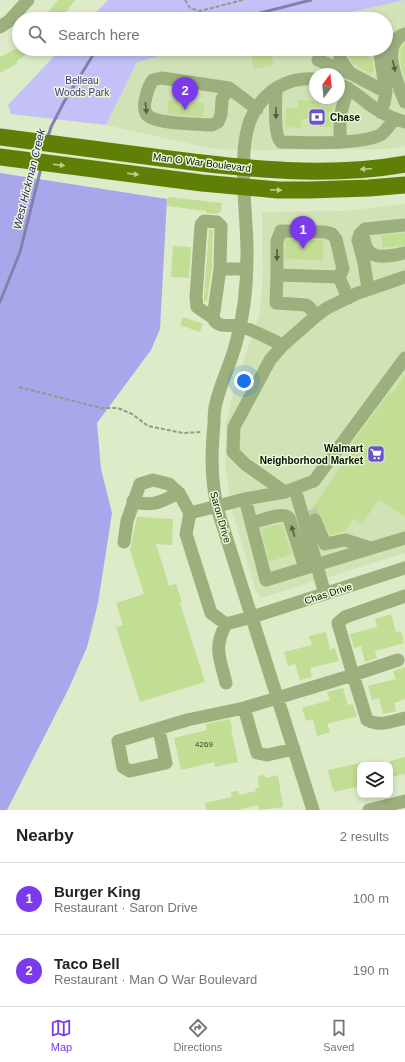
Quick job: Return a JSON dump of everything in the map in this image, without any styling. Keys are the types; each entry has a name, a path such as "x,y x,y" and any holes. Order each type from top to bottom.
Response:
{"main road":[{"name":"Man O War Boulevard","path":"0,137 244,168 305,171 376,168 405,164"},
{"name":"Man O War Boulevard","path":"0,157 244,187 309,190 405,185"}],"street":[{"path":"17,12 28,0"},
{"path":"0,27 12,17"},
{"path":"393,44 396,40 405,34"},
{"path":"315,68 317,56"},
{"path":"320,56 386,92"},
{"path":"340,56 340,59 350,73"},
{"path":"378,56 386,92 380,112"},
{"path":"391,56 399,87 405,102"},
{"path":"229,88 222,99 221,115 218,122 212,125 163,121 150,118 146,114 144,105 150,84 153,80 162,78 229,88 257,109"},
{"path":"309,79 294,80 276,88 276,122 278,138 281,142 340,142 372,138 382,134 400,121 380,112 345,87"},
{"name":"Saron Drive","path":"276,88 253,114 248,130 244,168 247,255 246,269 240,326 216,404 213,432 212,485 217,506 313,810"},
{"path":"340,142 342,104"},
{"path":"213,318 220,269 221,226 217,222 204,221 201,225 196,297 197,307 220,325 240,326 283,345"},
{"path":"368,289 364,263 358,240 360,234 365,229 405,225"},
{"path":"365,229 365,244 371,254 376,256 384,256 405,253"},
{"path":"316,316 306,305 276,303 279,236 281,231 325,232 332,234 336,239 343,269 339,277 348,298"},
{"path":"364,263 405,258"},
{"path":"220,269 246,269"},
{"path":"277,275 339,277"},
{"path":"371,548 345,540 325,544 313,515 294,489 245,464 233,452 234,428 270,360 283,345 327,308 368,289 405,277"},
{"path":"190,513 245,499 294,489 314,481 405,358"},
{"path":"124,542 127,521 140,484 153,480 169,484 179,493 190,513 186,534 211,613 226,624 221,633 218,646 219,657 226,683"},
{"path":"294,489 311,566"},
{"path":"133,501 143,505 158,503 179,493"},
{"path":"245,499 266,580 405,538"},
{"path":"252,523 280,515 287,516 325,594"},
{"name":"Chas Drive","path":"226,624 405,568"},
{"path":"405,596 345,617 338,623 367,720 373,724 379,724 405,718"},
{"path":"159,730 187,720 244,708 354,675 398,660"},
{"path":"244,708 257,753 267,755 294,749"},
{"path":"369,810 405,801"}],"path":[{"path":"185,0 190,8 200,11 243,0"},
{"path":"19,387 101,408 118,408 132,414 148,426 183,434 213,432"}],"shaded area":[{"path":"405,0 405,146 386,149 214,149 106,125 137,62 162,56 393,56 393,12 353,12"},
{"path":"0,173 167,199 160,329 151,350 97,423 101,469 112,513 98,603 87,647 69,688 7,810 0,810"},
{"path":"405,204 405,553 261,598 256,591 232,511 225,465 226,424 234,390 260,312 263,272 262,212 343,211"}],"green space":[{"path":"108,0 405,0 351,12 97,12"},
{"name":"Belleau Woods Park","path":"54,56 160,56 137,62 106,125 11,114 8,105"}],"building":[{"path":"58,0 75,0 66,12 49,12"},
{"path":"405,43 405,80 400,55 401,49"},
{"path":"12,51 12,56 24,56 17,61 18,63 0,73 0,57"},
{"path":"252,56 272,56 274,65 254,69"},
{"path":"366,56 372,59 374,69 372,74 353,64 349,57"},
{"path":"169,100 204,103 203,117 167,114"},
{"path":"298,100 309,101 309,104 319,104 319,107 333,107 332,127 318,127 318,119 301,119 301,128 286,127 286,108 298,108"},
{"path":"168,197 222,203 221,212 218,212 218,214 206,213 206,211 167,206"},
{"path":"209,229 213,230 212,268 207,301 204,301 204,297"},
{"path":"405,233 405,245 383,248 381,235"},
{"path":"286,239 323,240 323,260 285,259"},
{"path":"173,246 191,247 189,278 171,277"},
{"path":"183,317 203,324 200,332 180,325"},
{"name":"Walmart Neighborhood Market","path":"405,375 405,517 379,499 362,524 354,518 346,530 330,535 320,514 316,512 310,514 310,511 342,465 340,464 353,444 352,443 390,392 392,394"},
{"path":"137,517 173,519 172,545 156,544 169,586 176,584 182,602 180,603 205,682 140,702 116,627 123,625 116,603 144,594 130,550"},
{"path":"282,524 292,554 269,562 261,529"},
{"path":"391,614 396,632 401,631 404,643 375,651 377,658 365,662 361,646 354,648 350,634 377,627 375,619"},
{"path":"326,632 330,650 335,648 339,661 310,668 312,677 300,680 295,664 288,666 284,652 312,645 309,636"},
{"path":"405,667 405,699 394,703 396,711 383,714 379,698 372,700 368,686 396,679 393,671"},
{"path":"343,688 348,705 353,704 357,716 327,724 330,732 317,736 313,719 306,721 302,708 330,700 327,692"},
{"path":"230,719 238,762 215,767 214,762 181,770 174,738 207,730 206,724"},
{"path":"405,757 405,774 393,776 393,762 390,761"},
{"path":"357,764 357,787 334,792 328,770"},
{"path":"265,775 266,778 278,775 283,807 259,810 258,805 242,810 206,810 205,803 232,797 231,792 238,791 239,795 256,791 255,788 259,788 258,776"}],"waterway":[{"name":"West Hickman Creek","path":"264,12 311,0"},
{"name":"West Hickman Creek","path":"48,137 51,127 64,102 92,56"},
{"name":"West Hickman Creek","path":"0,302 20,252 41,168"}],"tunnel":[{"path":"310,510 315,520"}],"place":[{"name":"Taco Bell","path":"185,110"},
{"name":"Chase","path":"317,117"},
{"name":"Burger King","path":"303,249"},
{"name":"Walmart Neighborhood Market","path":"376,454"}]}
